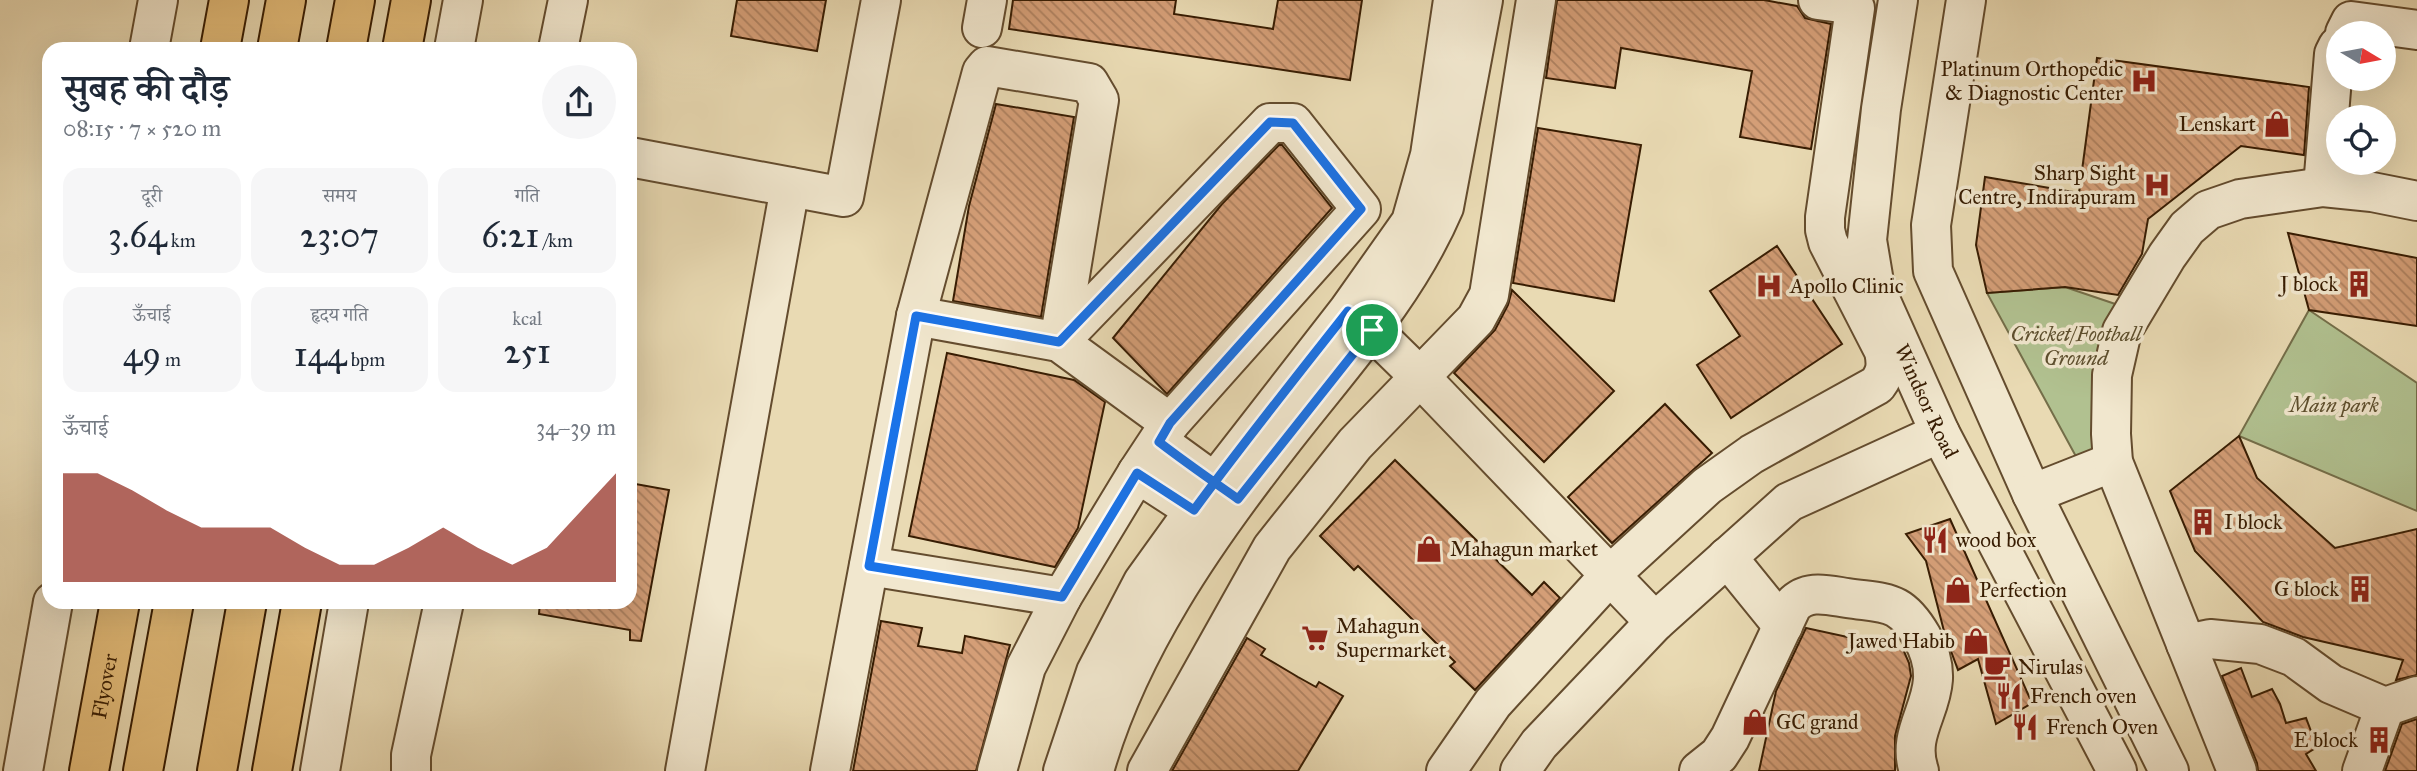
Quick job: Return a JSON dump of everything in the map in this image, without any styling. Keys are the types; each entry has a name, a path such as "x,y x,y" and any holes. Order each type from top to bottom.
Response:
{"highway":[{"path":"221,42 229,0"},
{"path":"278,42 286,0"},
{"path":"347,42 355,0"},
{"path":"403,42 411,0"},
{"name":"Flyover","path":"89,771 119,609"},
{"path":"143,771 173,609"},
{"path":"216,771 246,609"},
{"path":"272,771 301,609"}],"street":[{"path":"150,42 158,0"},
{"path":"455,42 463,0"},
{"path":"559,42 568,0"},
{"path":"637,158 844,197 881,0"},
{"path":"1360,321 1411,222 1430,155 1453,0"},
{"path":"1063,771 1096,672 1143,582 1216,504 1360,321 1412,270 1433,233 1444,208 1483,0"},
{"path":"1147,771 1272,548 1355,444 1476,319 1489,295 1536,0"},
{"path":"1446,771 1493,704 1610,575 1707,486 1728,469 1877,385 1885,375 1887,363 1884,351 1828,242 1825,230 1855,8 1848,4 1818,0"},
{"name":"Windsor Road","path":"1898,0 1881,109 1867,240 1875,288 1940,433 2117,771"},
{"path":"1966,0 1930,226 1933,271 2032,494 2169,771"},
{"path":"2350,20 2417,8"},
{"path":"2350,20 2417,30"},
{"path":"2323,187 2334,54 2350,20"},
{"path":"830,771 916,316 982,72 987,66 1089,83 1099,100 1059,342"},
{"path":"997,771 1026,667 1062,597 1137,473 1165,433 1361,209 1293,123 1270,122 1059,342"},
{"path":"685,771 790,187"},
{"path":"2237,771 2113,462 2110,434 2112,375 2122,331 2166,256 2187,228 2208,210 2240,199 2323,187 2372,192 2417,201"},
{"path":"916,316 1059,342 1165,433 1216,504"},
{"path":"1360,321 1419,376 1655,622"},
{"path":"1520,771 1539,744 1655,622 1789,502 1940,433"},
{"path":"2032,494 2113,462"},
{"path":"1137,473 1216,504"},
{"path":"1094,771 1130,677 1195,559 1216,504"},
{"path":"1727,557 1783,626"},
{"path":"869,566 1062,597"},
{"path":"1699,771 1719,755 1730,738 1792,606 1799,598 1808,594 1888,604 1905,612 1926,645 1934,676 1932,694 1916,745 1916,760 1920,771"},
{"path":"23,771 52,609"},
{"path":"320,771 348,609"},
{"path":"411,771 411,755 442,609"},
{"path":"2186,644 2210,639 2260,644 2294,657 2331,684 2401,701 2362,771"}],"green space":[{"name":"Cricket/Football Ground","path":"2065,287 2133,310 2113,462 2085,473 1987,293"},
{"name":"Main park","path":"2309,310 2417,383 2417,511 2239,436"}],"building":[{"path":"737,0 826,0 817,51 731,36"},
{"path":"1013,0 1176,0 1174,14 1273,29 1278,0 1362,0 1350,80 1009,29"},
{"path":"1557,0 1764,0 1797,6 1805,18 1831,24 1811,149 1740,137 1752,71 1621,48 1615,88 1546,78"},
{"path":"2097,58 2309,87 2304,155 2241,146 2148,219 2142,254 2118,295 2065,287 1987,293 1976,245 1985,177 2079,193"},
{"path":"996,104 1074,117 1041,317 953,301 969,206"},
{"path":"1538,128 1641,145 1614,301 1513,283"},
{"path":"1279,145 1282,145 1332,208 1167,394 1113,338 1222,204"},
{"name":"J block","path":"2288,233 2417,258 2417,326 2309,310"},
{"path":"1777,246 1842,344 1731,418 1697,365 1740,336 1710,291"},
{"path":"1512,290 1614,391 1544,462 1454,373 1495,330 1508,305"},
{"path":"947,353 1074,380 1105,402 1078,528 1055,567 909,536"},
{"path":"1665,404 1712,453 1612,543 1568,497"},
{"path":"2239,436 2257,478 2335,548 2417,529 2417,675 2396,680 2403,660 2303,637 2263,622 2195,551 2170,491"},
{"path":"1395,460 1532,595 1544,582 1560,598 1475,690 1450,666 1455,662 1402,609 1358,566 1354,570 1320,536"},
{"path":"637,484 669,490 641,641 630,640 630,630 539,614 539,609 637,609"},
{"path":"1950,519 2032,703 1996,724 1978,659 1958,670 1945,635 1926,561 1906,534"},
{"path":"881,621 922,628 918,646 962,653 965,636 1010,645 976,771 853,771"},
{"path":"1806,628 1903,649 1911,676 1895,736 1895,771 1759,771 1776,691"},
{"path":"1247,638 1265,649 1261,655 1316,687 1319,682 1343,696 1298,771 1172,771"},
{"path":"2241,668 2252,697 2272,689 2286,723 2306,718 2317,747 2306,754 2316,771 2258,771 2222,676"},
{"path":"2417,719 2417,771 2385,771 2402,724"}],"place":[{"name":"Platinum Orthopedic & Diagnostic Center","path":"2144,81"},
{"name":"Lenskart","path":"2277,124"},
{"name":"Sharp Sight Centre, Indirapuram","path":"2157,185"},
{"name":"J block","path":"2359,284"},
{"name":"Apollo Clinic","path":"1769,286"},
{"name":"I block","path":"2203,522"},
{"name":"wood box","path":"1935,540"},
{"name":"Mahagun market","path":"1429,549"},
{"name":"G block","path":"2360,589"},
{"name":"Perfection","path":"1958,590"},
{"name":"Mahagun Supermarket","path":"1315,638"},
{"name":"Jawed Habib","path":"1976,641"},
{"name":"Nirulas","path":"1997,667"},
{"name":"French oven","path":"2009,696"},
{"name":"GC grand","path":"1755,722"},
{"name":"French Oven","path":"2025,727"},
{"name":"E block","path":"2379,740"}],"route":[{"path":"1372,330 1238,499 1214,482 1159,442 1170,423 1361,209 1293,123 1270,122 1059,342 916,316 869,566 1062,597 1137,473 1194,510 1214,482 1348,311 1372,330"}]}
